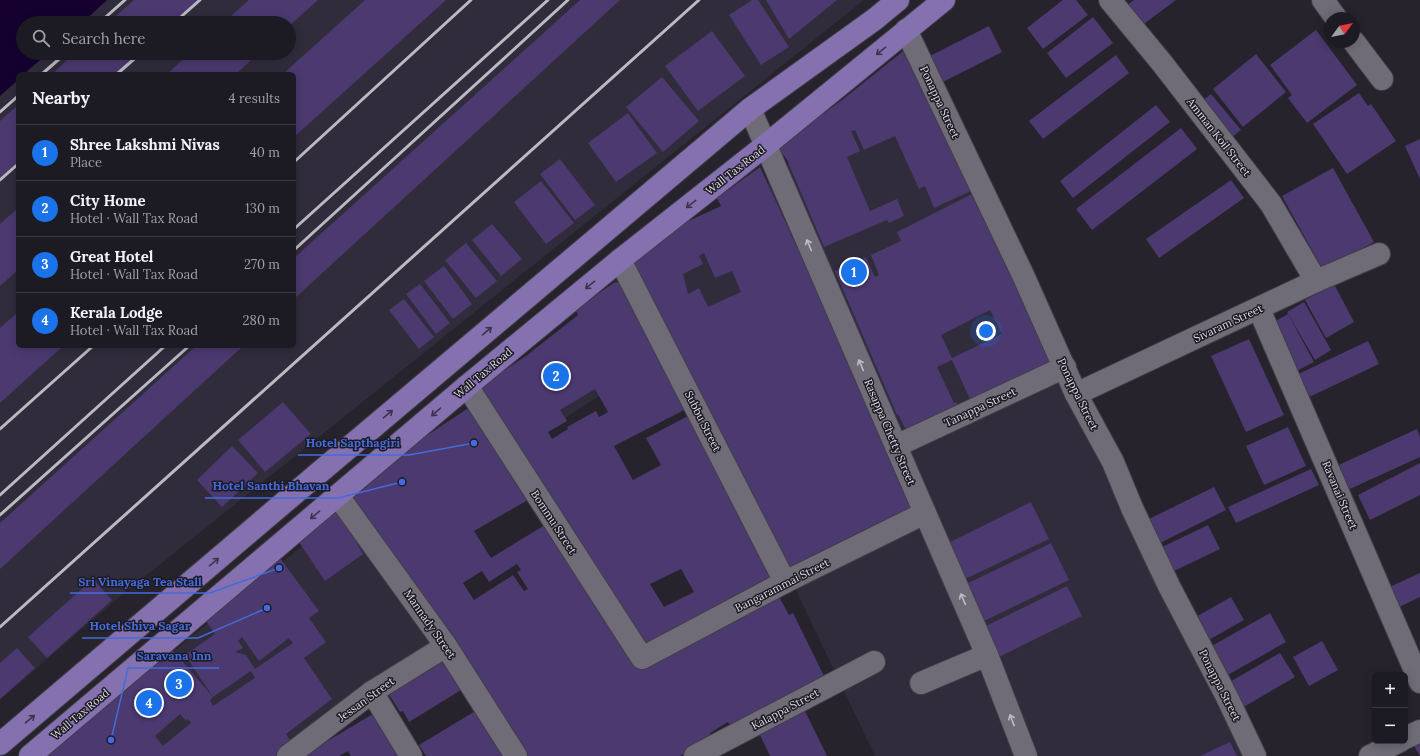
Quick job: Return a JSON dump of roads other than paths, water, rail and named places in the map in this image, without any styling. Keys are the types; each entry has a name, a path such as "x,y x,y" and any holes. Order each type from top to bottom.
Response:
{"main road":[{"path":"0,744 750,109 875,19 898,0"},
{"name":"Wall Tax Road","path":"30,756 467,386 620,260 766,145 944,0"}],"street":[{"name":"Amman Koil Street","path":"1110,0 1162,63 1270,204 1316,281"},
{"path":"1323,0 1332,12"},
{"name":"Ponappa Street","path":"906,30 1023,275 1076,394 1113,462 1132,508 1168,586 1228,697 1255,756"},
{"path":"1359,48 1382,79"},
{"name":"Rasappa Chetty Street","path":"750,109 987,655 1026,756"},
{"name":"Sivaram Street","path":"1076,394 1316,281 1379,254"},
{"name":"Subbu Street","path":"620,260 785,582"},
{"name":"Ravanai Street","path":"1259,309 1420,682"},
{"name":"Tanappa Street","path":"896,446 1065,367"},
{"name":"Bommu Street","path":"467,386 642,658"},
{"name":"Mannady Street","path":"338,496 446,646 516,756"},
{"name":"Bangarammai Street","path":"642,658 785,582 925,513"},
{"name":"Jessan Street","path":"288,756 372,692 446,646"},
{"path":"921,683 987,655"},
{"name":"Kalappa Street","path":"696,756 874,662"},
{"path":"372,692 411,756"},
{"path":"1408,737 1420,731"},
{"path":"1370,756 1394,744"}],"railway":[{"path":"107,16 125,0"},
{"path":"182,16 200,0"},
{"path":"296,160 471,0"},
{"path":"296,227 548,0"},
{"path":"296,248 568,0"},
{"path":"0,627 699,0"},
{"path":"44,72 58,60"},
{"path":"119,72 133,60"},
{"path":"0,112 16,98"},
{"path":"0,180 16,166"},
{"path":"0,429 91,348"},
{"path":"0,495 163,348"},
{"path":"0,515 187,348"}],"place":[{"name":"Shree Lakshmi Nivas","path":"854,272"},
{"name":"City Home","path":"556,376"},
{"name":"Hotel Sapthagiri","path":"474,443"},
{"name":"Hotel Santhi Bhavan","path":"402,482"},
{"name":"Sri Vinayaga Tea Stall","path":"279,568"},
{"name":"Hotel Shiva Sagar","path":"267,608"},
{"name":"Great Hotel","path":"179,684"},
{"name":"Kerala Lodge","path":"149,703"},
{"name":"Saravana Inn","path":"111,740"}]}
